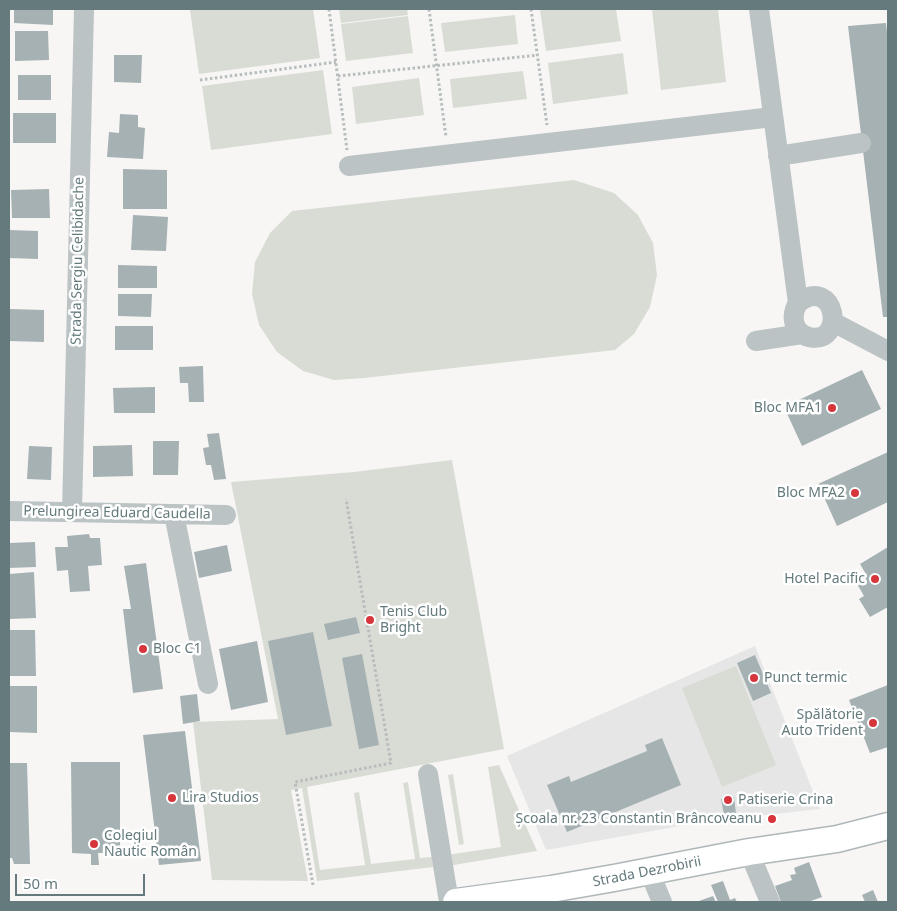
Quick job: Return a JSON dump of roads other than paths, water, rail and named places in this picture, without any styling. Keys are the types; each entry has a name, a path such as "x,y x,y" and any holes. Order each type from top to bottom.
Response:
{"main road":[{"name":"Strada Dezrobirii","path":"456,902 551,889 749,852 837,839 888,826"},
{"name":"Strada Dezrobirii","path":"837,839 888,838"}],"street":[{"name":"Strada Sergiu Celibidache","path":"72,512 84,9"},
{"path":"759,9 798,303"},
{"path":"349,166 773,117"},
{"path":"778,156 861,142"},
{"path":"810,297 824,300 833,310 833,322 826,333 815,338 802,334 797,330 794,323 794,309 798,303 810,297"},
{"path":"833,322 888,351"},
{"path":"756,341 802,334"},
{"name":"Prelungirea Eduard Caudella","path":"9,511 226,515"},
{"path":"174,514 208,684"},
{"path":"428,774 449,902"},
{"path":"749,852 770,902"},
{"path":"649,871 662,902"}],"place":[{"name":"Bloc MFA1","path":"832,408"},
{"name":"Bloc MFA2","path":"855,493"},
{"name":"Hotel Pacific","path":"875,579"},
{"name":"Tenis Club Bright","path":"370,620"},
{"name":"Bloc C1","path":"143,649"},
{"name":"Punct termic","path":"754,678"},
{"name":"Spălătorie Auto Trident","path":"873,723"},
{"name":"Lira Studios","path":"172,798"},
{"name":"Patiserie Crina","path":"728,800"},
{"name":"Școala nr. 23 Constantin Brâncoveanu","path":"772,819"},
{"name":"Colegiul Nautic Român","path":"94,844"}]}
